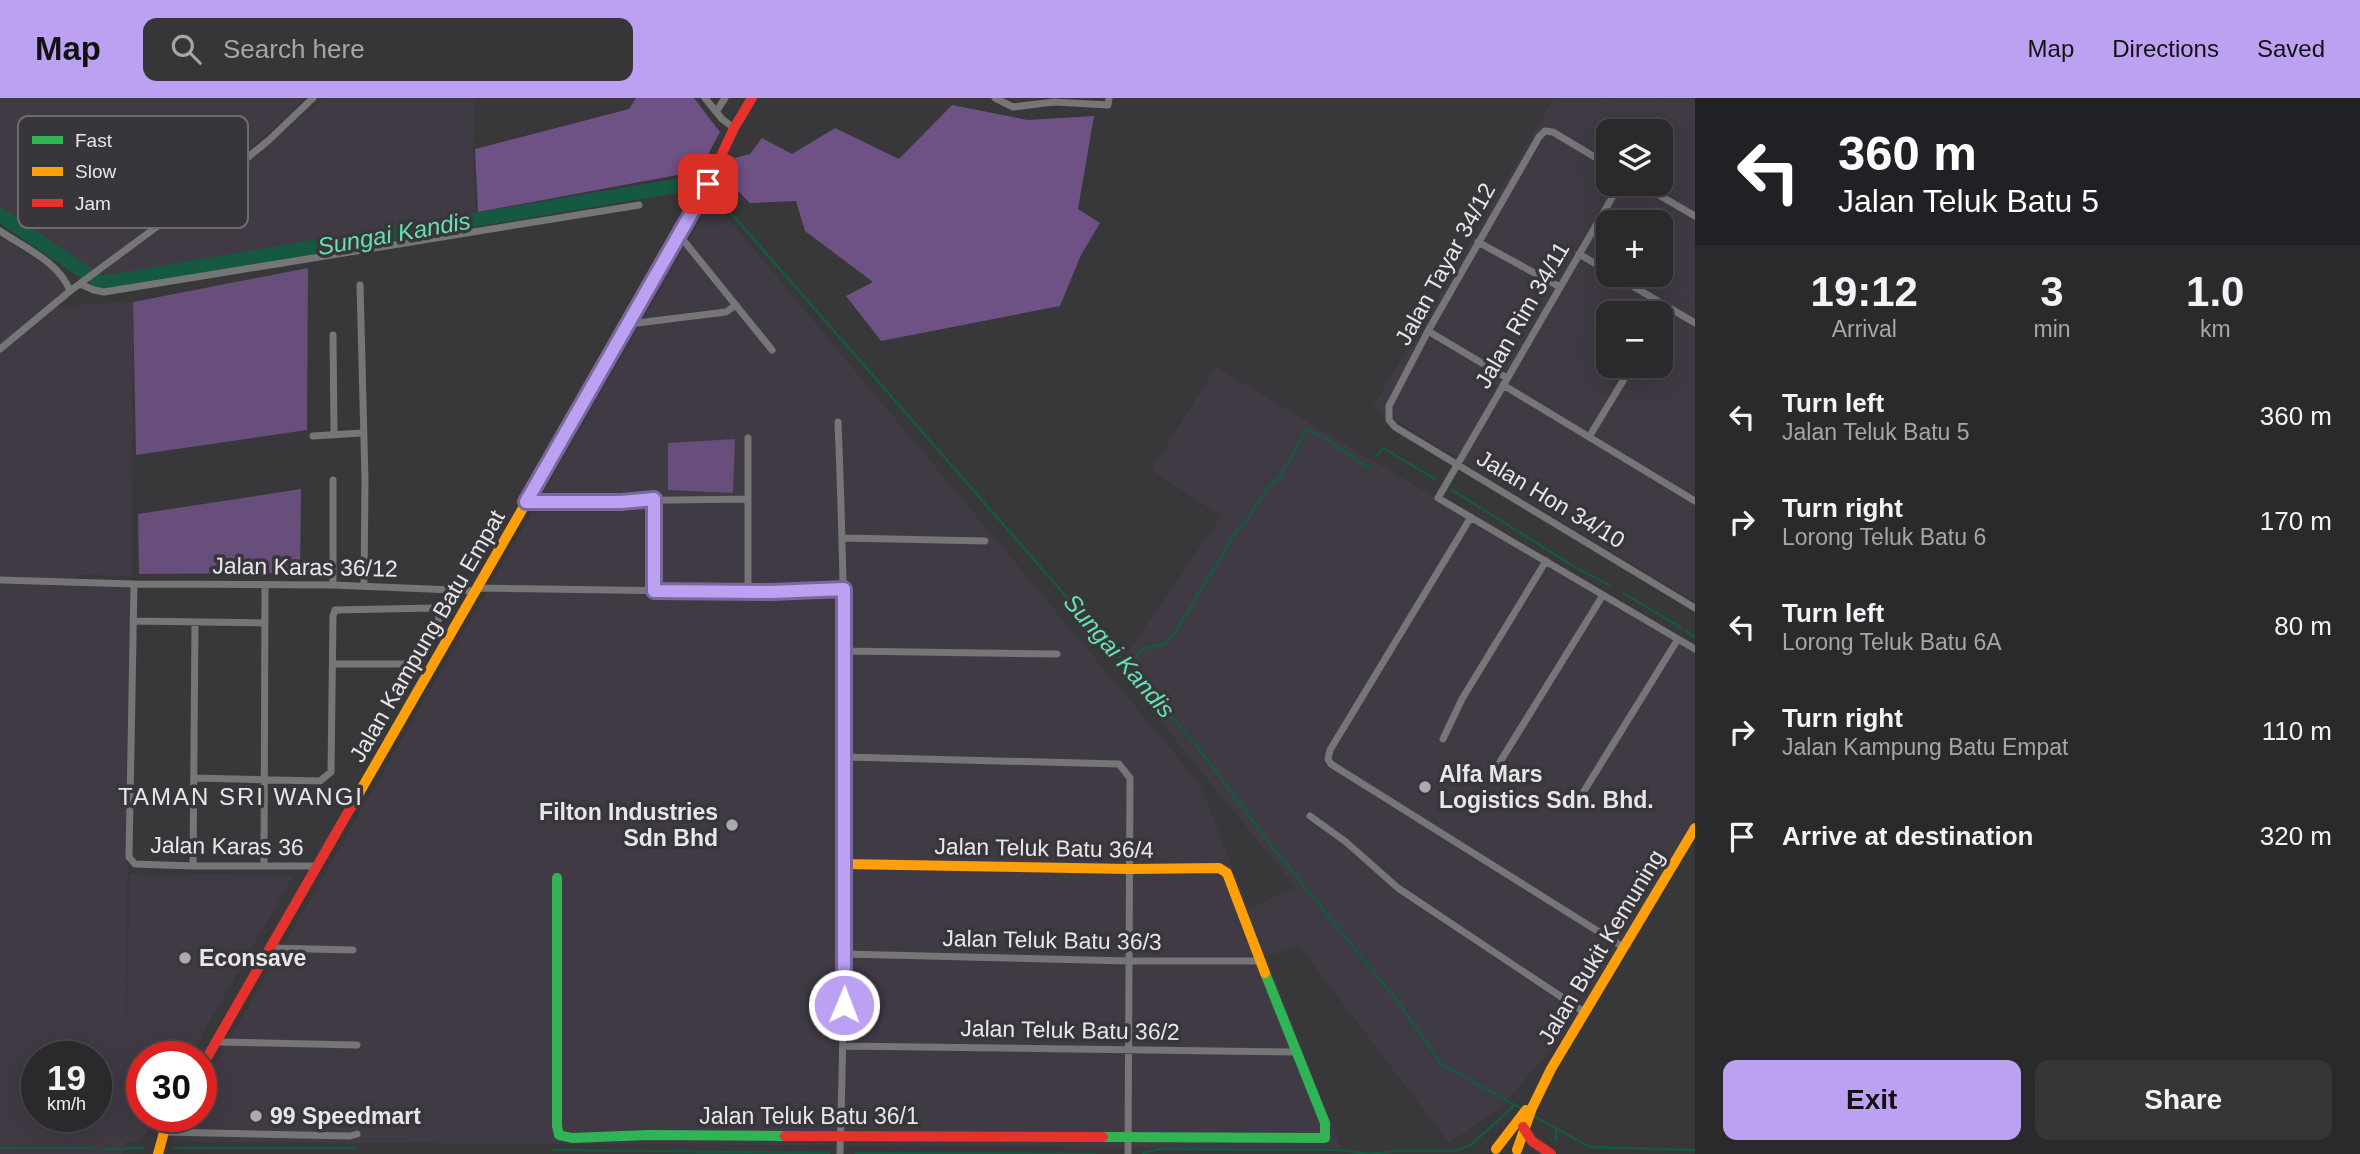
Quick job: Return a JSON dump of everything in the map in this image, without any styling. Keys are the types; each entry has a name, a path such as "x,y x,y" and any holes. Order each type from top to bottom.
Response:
{"main road":[{"name":"Jalan Kampung Batu Empat","path":"217,1041 700,201 734,128 752,98"},
{"name":"Jalan Kampung Batu Empat","path":"744,111 758,98"},
{"name":"Jalan Bukit Kemuning","path":"1519,1152 1523,1127 1542,1086 1695,828"},
{"name":"Jalan Teluk Batu 36/4","path":"844,864 1219,869 1227,873 1259,961"},
{"name":"Jalan Teluk Batu 36/1","path":"557,878 559,1135 572,1138 648,1135 1325,1138 1325,1123 1296,1052"},
{"path":"1259,961 1296,1052"},
{"name":"Jalan Bukit Kemuning","path":"1493,1152 1542,1086"},
{"path":"1523,1127 1532,1141 1551,1154"},
{"path":"158,1154 164,1132"},
{"path":"1493,1152 1506,1146 1519,1152"}],"street":[{"path":"248,158 313,98"},
{"path":"705,98 734,128"},
{"path":"716,112 725,98"},
{"path":"995,98 1013,107 1054,102 1109,102"},
{"name":"Jalan Tayar 34/12","path":"1389,420 1390,406 1428,331 1539,137 1545,131 1553,132 1596,158"},
{"name":"Jalan Rim 34/11","path":"1471,517 1438,498 1613,196"},
{"path":"1661,196 1695,216"},
{"path":"80,284 104,292 639,205"},
{"path":"0,349 71,291 155,228"},
{"path":"0,231 55,267 71,291"},
{"path":"680,236 772,350"},
{"path":"1478,242 1560,287"},
{"path":"1579,254 1596,264"},
{"path":"360,285 365,480 364,586"},
{"path":"1634,287 1658,301"},
{"path":"629,324 726,312 736,305"},
{"path":"1673,310 1695,323"},
{"path":"1428,331 1507,377"},
{"path":"333,335 334,433"},
{"path":"1589,437 1625,378"},
{"path":"1503,385 1695,501"},
{"name":"Jalan Hon 34/10","path":"1389,420 1395,427 1695,608"},
{"path":"838,422 845,651 843,1046 839,1154"},
{"path":"313,436 362,433"},
{"path":"748,438 748,592"},
{"path":"333,480 333,585"},
{"path":"654,499 654,591"},
{"path":"526,502 748,499"},
{"path":"1623,947 1331,764 1328,759 1330,750 1471,517 1695,649"},
{"path":"843,538 985,541"},
{"path":"1443,739 1462,699 1546,561"},
{"name":"Jalan Karas 36/12","path":"0,580 476,590 748,592 844,589"},
{"path":"134,584 133,621 265,623"},
{"path":"264,866 265,586"},
{"path":"1495,770 1603,594"},
{"path":"194,778 320,781 331,772 333,616 335,610 434,608 438,611 439,619 410,664 333,664"},
{"name":"Jalan Karas 36","path":"133,621 129,857 135,864 317,866"},
{"path":"193,866 195,624"},
{"path":"1584,791 1678,639"},
{"path":"845,651 1057,654"},
{"path":"845,757 1119,764 1130,778 1128,1154"},
{"path":"1310,816 1346,842 1398,888 1584,1012"},
{"path":"270,948 353,950"},
{"name":"Jalan Teluk Batu 36/3","path":"844,954 1129,961 1259,961"},
{"path":"217,1042 357,1045"},
{"name":"Jalan Teluk Batu 36/2","path":"843,1046 1296,1052"},
{"path":"164,1132 357,1135"}],"shaded area":[{"path":"0,98 305,98 248,150 248,116 18,116 18,224 0,212"},
{"path":"324,98 476,98 473,150 476,216 105,280 104,271 161,228 248,228 248,161"},
{"path":"636,98 694,98 720,132 699,171 478,212 475,149 629,109"},
{"path":"1554,98 1695,98 1695,602 1373,407"},
{"path":"952,105 1028,120 1094,116 1078,209 1100,223 1081,255 1060,306 881,341 846,296 873,282 805,231 796,201 750,203 728,181 735,158 750,154 762,138 792,154 835,128 899,159"},
{"path":"712,199 1200,784 1249,909 1295,887 1117,668 1221,516 1151,470 1216,367 1695,652 1695,819 1566,1033 1499,1109 1449,1143 1298,945 1267,957 1341,1148 171,1142 177,1132 217,1132 217,1061"},
{"path":"24,228 148,228 91,273"},
{"path":"0,236 51,269 66,289 0,345"},
{"path":"308,268 307,430 136,455 133,302"},
{"path":"133,302 132,576 76,575 76,579 0,578 0,353 55,308 79,309 79,304"},
{"path":"735,439 733,493 668,490 668,443"},
{"path":"301,489 300,573 139,574 138,514"},
{"path":"0,584 131,587 125,1074 130,874 294,875 198,1041 126,1041 126,1132 146,1132 141,1141 124,1143 123,1154 0,1154"}],"waterway":[{"name":"Sungai Kandis","path":"96,279 102,283 693,183"},
{"name":"Sungai Kandis","path":"715,195 1197,746 1274,849 1399,1003 1441,1064 1522,1109"},
{"name":"Sungai Kandis","path":"0,215 18,227"},
{"name":"Sungai Kandis","path":"19,228 87,274"},
{"path":"1129,665 1142,649 1165,644 1176,631 1238,529 1266,490 1279,478 1307,429 1371,467"},
{"path":"1376,456 1383,448 1435,479"},
{"path":"1452,490 1575,567 1609,585"},
{"path":"1623,593 1680,627"},
{"path":"1686,631 1695,637"},
{"path":"1143,1153 1160,1149 1339,1150 1370,1154 1395,1151 1456,1151 1471,1145 1515,1105"},
{"name":"Sungai Kandis","path":"1532,1115 1590,1147 1695,1150"},
{"path":"1556,1129 1556,1140"},
{"path":"0,1148 94,1148"},
{"path":"102,1149 144,1148"},
{"path":"174,1148 355,1148"},
{"path":"554,1150 829,1153"},
{"path":"856,1153 1095,1154"}],"traffic: fast":[{"path":"557,878 559,1135 572,1138 648,1135 785,1136"},
{"path":"1103,1137 1325,1138 1325,1123 1265,973"}],"traffic: slow":[{"path":"351,807 542,475"},
{"path":"1517,1150 1532,1108 1551,1069 1695,828"},
{"path":"844,864 1219,868 1227,873 1265,973"},
{"path":"1496,1149 1526,1110"},
{"path":"158,1154 164,1132"}],"traffic: jam":[{"path":"542,475 700,201 734,128 752,98"},
{"path":"217,1041 351,807"},
{"path":"1523,1127 1532,1141 1551,1154"},
{"path":"785,1136 1103,1137"}],"place":[{"name":"Alfa Mars Logistics Sdn. Bhd.","path":"1425,787"},
{"name":"Filton Industries Sdn Bhd","path":"732,825"},
{"name":"Econsave","path":"185,958"},
{"name":"99 Speedmart","path":"256,1116"}],"district":[{"name":"TAMAN SRI WANGI","path":"241,797"}],"route":[{"path":"708,184 526,502 621,502 654,499 654,591 794,592 844,589 844,1005"}]}
